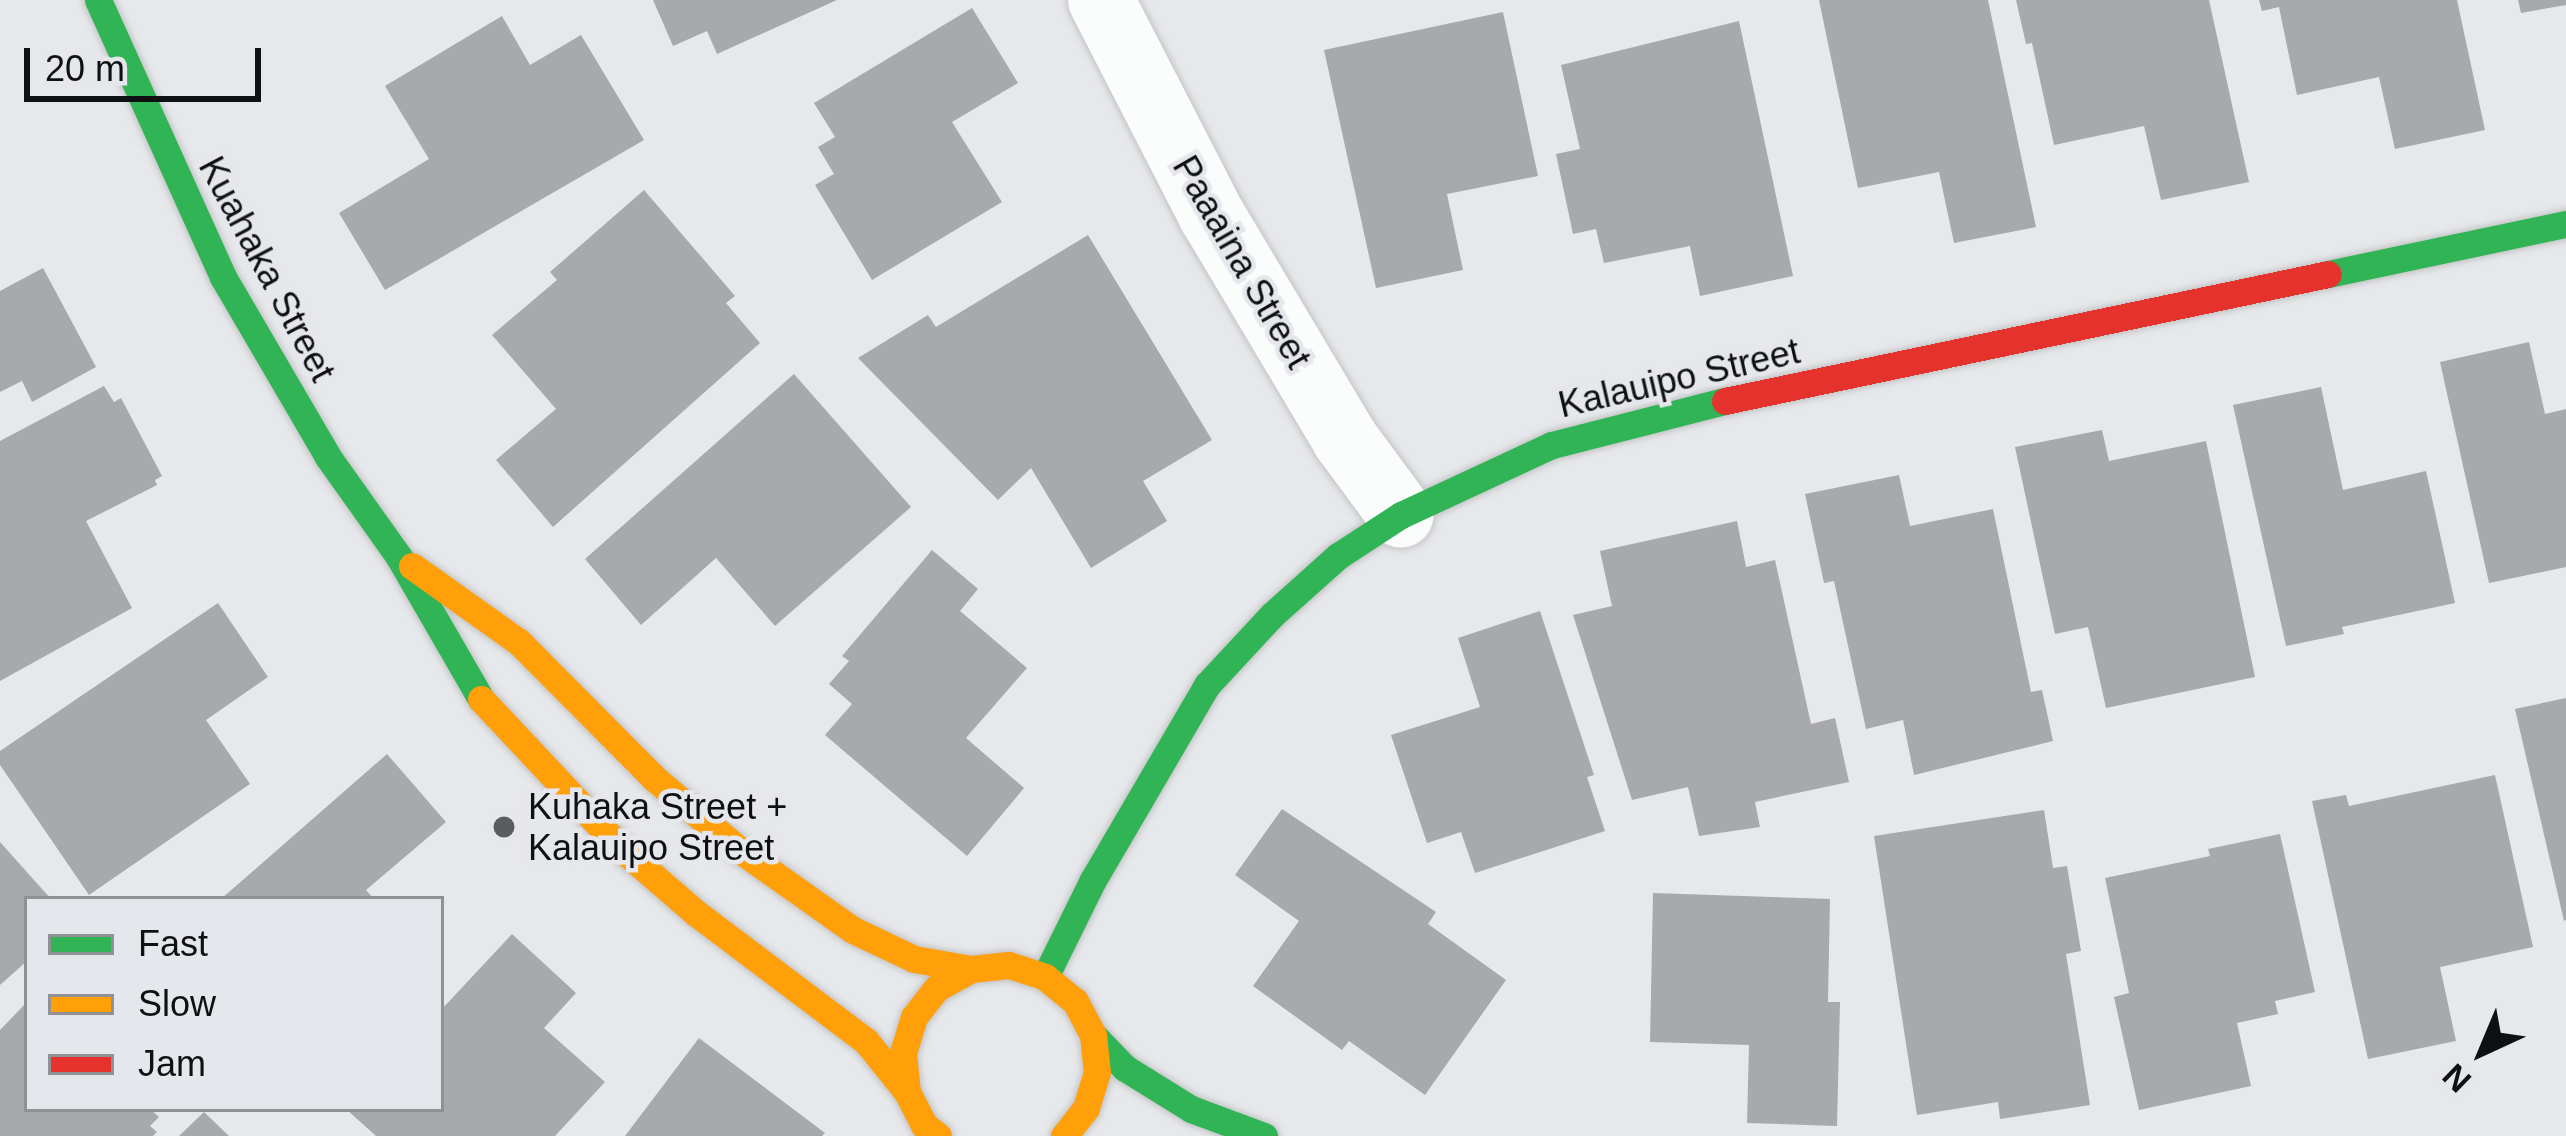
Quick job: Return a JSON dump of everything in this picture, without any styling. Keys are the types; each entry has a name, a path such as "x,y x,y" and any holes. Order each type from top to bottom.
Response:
{"street":[{"name":"Kuahaka Street","path":"98,0 223,277 328,457 399,557 470,688 557,783 696,913 866,1041 907,1091 925,1125 938,1136"},
{"name":"Paaaina Street","path":"1101,0 1210,214 1346,439 1401,515"},
{"name":"Kalauipo Street","path":"1045,977 1093,880 1207,685 1322,571 1401,515 1552,445 1668,413 2566,224"},
{"name":"Kuahaka Street","path":"399,557 519,642 654,778 736,848 853,930 914,959 971,969 1009,965 1045,977"},
{"path":"907,1091 903,1053 914,1018 937,988 971,969"},
{"path":"1045,977 1075,1001 1093,1035 1125,1068 1191,1109 1264,1136"},
{"path":"1064,1136 1086,1108 1092,1090 1097,1072 1093,1035"}],"building":[{"path":"653,0 837,0 717,54 707,31 673,46"},
{"path":"1819,0 1988,0 2036,227 1954,243 1939,172 1858,188"},
{"path":"2016,0 2209,0 2249,182 2161,200 2144,126 2054,145 2032,43 2026,44"},
{"path":"2259,0 2457,0 2485,130 2395,149 2379,77 2297,95 2279,7 2262,11"},
{"path":"2518,0 2566,0 2566,5 2521,13"},
{"path":"972,8 1018,83 952,122 1002,202 872,280 815,185 834,174 818,147 835,137 814,103"},
{"path":"1503,12 1538,176 1447,194 1463,270 1376,288 1324,50"},
{"path":"502,16 530,65 581,35 644,140 385,290 339,213 429,159 385,86"},
{"path":"1739,21 1793,276 1700,296 1690,246 1604,263 1596,229 1573,234 1556,154 1580,149 1561,65"},
{"path":"644,190 735,296 726,303 760,343 553,527 496,460 556,409 492,335 557,280 550,272"},
{"path":"1088,235 1212,440 1143,481 1167,521 1091,568 1031,468 998,500 858,358 928,315 936,327"},
{"path":"43,268 96,367 32,402 22,381 0,392 0,291"},
{"path":"2529,342 2545,414 2566,409 2566,567 2489,583 2440,362"},
{"path":"794,374 911,507 775,626 716,558 641,625 585,559"},
{"path":"104,386 114,402 121,398 162,476 155,480 157,485 86,521 132,608 0,681 0,441"},
{"path":"2321,387 2343,490 2426,471 2455,603 2342,627 2344,634 2286,646 2233,405"},
{"path":"2102,430 2109,461 2206,441 2255,677 2106,708 2088,627 2055,634 2015,447"},
{"path":"1899,475 1910,526 1993,509 2031,692 2042,690 2053,741 1914,775 1903,720 1866,729 1834,581 1824,583 1805,494"},
{"path":"1737,521 1746,567 1775,560 1811,724 1835,718 1849,782 1755,802 1760,827 1699,836 1688,787 1632,800 1573,615 1612,606 1600,551"},
{"path":"932,550 978,589 960,611 1027,668 966,738 1024,788 967,856 825,735 852,704 829,684 849,661 842,656"},
{"path":"218,603 268,677 206,720 250,784 89,895 0,765 0,751"},
{"path":"1540,611 1594,775 1587,777 1605,831 1475,873 1461,832 1427,843 1391,735 1480,707 1458,638"},
{"path":"2566,698 2566,920 2564,921 2515,709"},
{"path":"387,754 446,822 366,890 371,896 224,896"},
{"path":"2495,775 2533,947 2440,967 2456,1041 2368,1059 2312,801 2346,795 2349,806"},
{"path":"1282,809 1436,912 1428,924 1506,980 1425,1095 1349,1041 1342,1050 1253,986 1299,921 1235,875"},
{"path":"2044,810 2053,868 2067,866 2081,951 2066,954 2090,1105 2000,1119 1998,1102 1917,1115 1874,836"},
{"path":"2280,834 2315,992 2275,1001 2278,1014 2237,1023 2251,1086 2139,1110 2114,997 2129,993 2105,878 2210,856 2208,849"},
{"path":"0,842 48,896 24,896 24,964 0,985"},
{"path":"1653,893 1830,899 1828,1002 1840,1002 1837,1126 1747,1123 1749,1045 1650,1042"},
{"path":"512,934 576,993 544,1028 605,1082 555,1136 376,1136 349,1112 444,1112 444,1007"},
{"path":"24,1005 24,1112 153,1112 159,1117 150,1126 157,1132 153,1136 0,1136 0,1030"},
{"path":"699,1038 825,1133 625,1136"},
{"path":"204,1112 229,1136 179,1136"}],"traffic: fast":[{"path":"98,0 223,277 328,457 399,557 481,699"},
{"path":"2328,274 2566,224"},
{"path":"1045,977 1093,880 1207,685 1272,615 1338,556 1401,515 1552,445 1725,401"},
{"path":"1093,1035 1125,1068 1191,1109 1264,1136"}],"traffic: slow":[{"path":"412,566 519,642 654,778 737,848 853,930 914,959 971,969"},
{"path":"481,699 622,849 696,913 866,1041 907,1092"},
{"path":"938,1136 924,1125 907,1092 903,1053 914,1017 937,988 971,969 1009,965 1045,977 1075,1001 1093,1035 1097,1072 1086,1108 1064,1136"}],"traffic: jam":[{"path":"1725,401 2328,274"}],"place":[{"name":"Kuhaka Street + Kalauipo Street","path":"504,827"}]}
